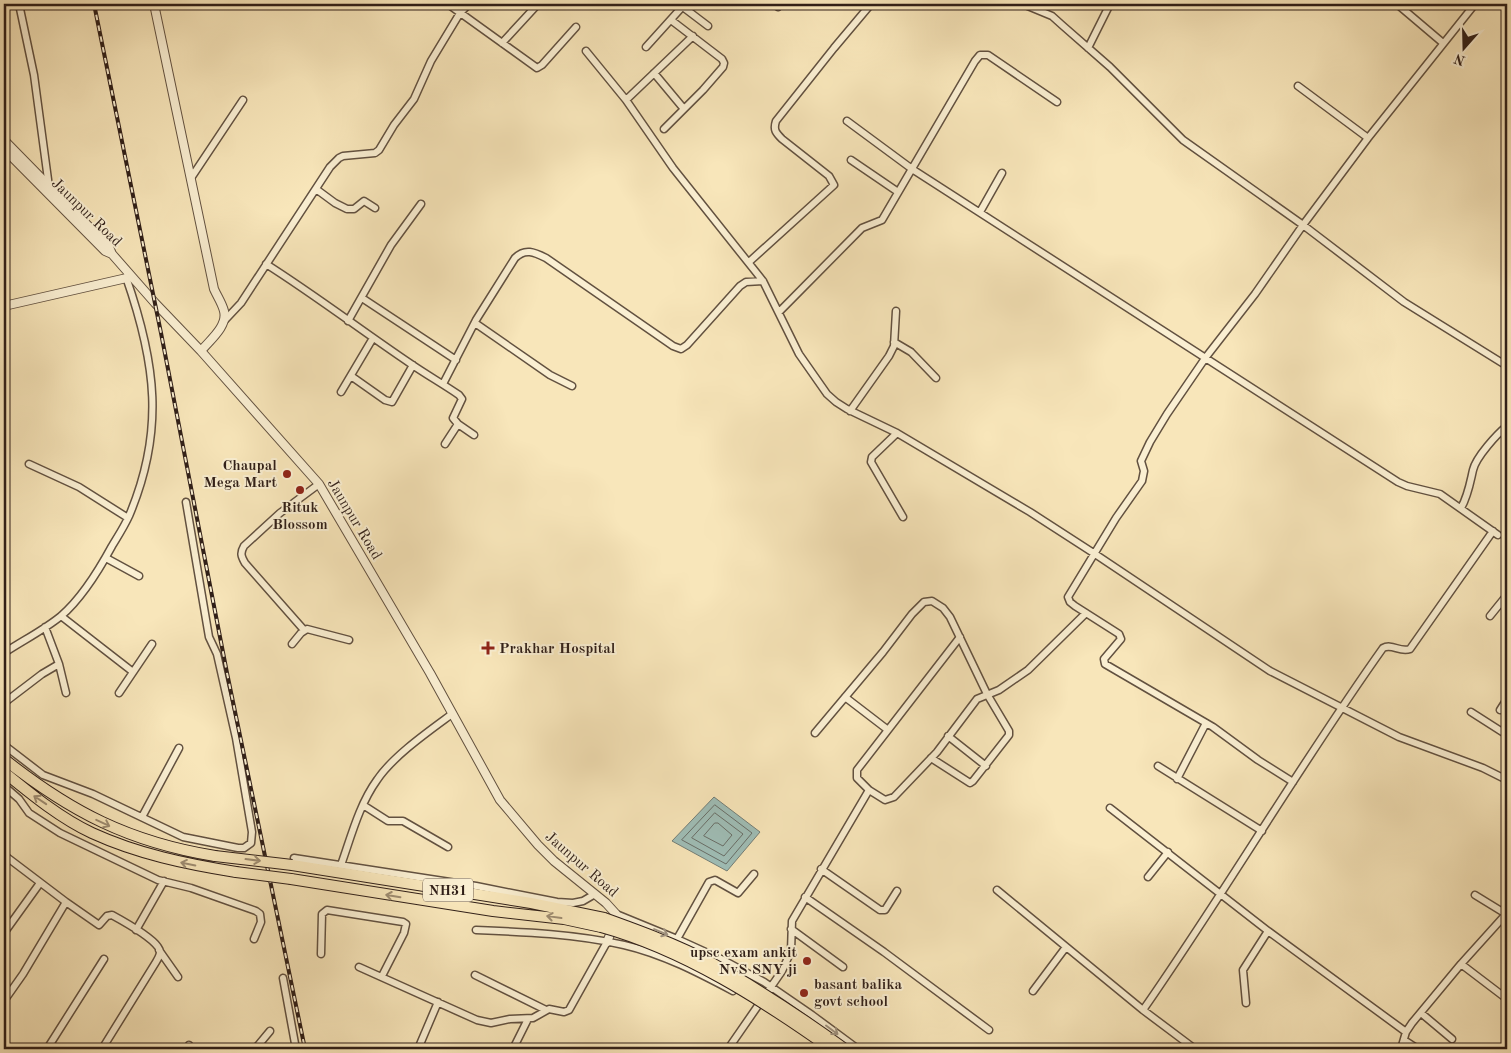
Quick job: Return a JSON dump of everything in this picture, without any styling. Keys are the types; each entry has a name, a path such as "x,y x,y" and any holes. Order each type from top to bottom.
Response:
{"highway":[{"name":"NH31","path":"4,759 78,811 138,838 168,847 215,856 293,862 531,903 640,931 709,962 770,998 845,1049"},
{"name":"NH31","path":"4,772 32,795 91,832 154,855 188,864 475,908 603,922 669,953 768,1006 831,1049"}],"street":[{"path":"18,4 34,75 50,195"},
{"path":"154,4 214,289 224,312 225,320"},
{"path":"448,4 534,67 540,67 576,28"},
{"path":"201,351 241,303 330,167 339,158 344,156 374,153 380,150 394,125 414,99 431,61 460,13 469,4"},
{"path":"502,43 538,4"},
{"path":"749,262 834,184 834,181 829,176 782,139 774,127 776,121 871,4"},
{"path":"1023,4 1052,16 1110,67 1183,140 1303,226 1404,302 1507,366"},
{"path":"1088,48 1110,4"},
{"path":"1397,4 1443,43"},
{"path":"1293,782 1206,723 1106,664 1104,659 1121,639 1121,636 1070,602 1068,597 1116,518 1142,481 1144,471 1141,460 1166,414 1368,138 1476,4"},
{"path":"646,47 671,20 681,5 708,26"},
{"path":"664,129 703,90 724,63 722,59 671,20"},
{"path":"626,100 692,36"},
{"path":"586,51 626,100 673,168 763,281 799,354 827,394 850,411 897,433 1014,503 1095,554 1270,671 1399,737 1483,768 1507,780"},
{"path":"779,312 862,228 882,220 980,55 988,55 1057,102"},
{"path":"654,74 684,109"},
{"path":"1298,86 1368,138"},
{"path":"192,178 243,100"},
{"path":"847,121 912,169 1398,482 1406,486 1440,494 1495,533 1410,648 1402,650 1389,646 1383,648 1341,706 1222,894 1143,1010"},
{"path":"4,140 109,247 112,254"},
{"name":"Jaunpur Road","path":"4,149 105,251 112,254 128,277 201,351 319,484 500,800 538,846 612,908 616,914 616,920 607,942"},
{"path":"851,160 898,192"},
{"path":"980,212 1002,173"},
{"path":"316,188 342,208 354,208 364,201 375,208"},
{"path":"348,321 391,245 421,204"},
{"path":"443,384 475,323 515,258 521,253 528,251 546,258 680,349 687,345 740,286 746,282 763,281"},
{"path":"266,264 462,397 453,418 458,424 474,435"},
{"path":"4,306 128,277 148,354 153,396 152,431 141,485 128,518 100,569 61,616 4,653"},
{"path":"362,298 456,360"},
{"path":"850,411 889,356 894,342 896,311"},
{"path":"475,323 550,375 572,386"},
{"path":"341,392 373,338"},
{"path":"894,342 911,352 936,378"},
{"path":"351,376 385,400 392,402 413,365"},
{"path":"446,444 458,424"},
{"path":"1461,508 1472,480 1473,468 1488,444 1507,426"},
{"path":"897,433 872,457 871,462 902,517"},
{"path":"29,464 79,487 128,518"},
{"path":"319,484 280,513 244,546 241,550 241,556 304,630 349,640"},
{"path":"4,745 43,775 93,794 183,837 238,848 248,846 252,837 236,738 217,654 209,637 186,502"},
{"path":"106,558 139,576"},
{"path":"1490,616 1507,595"},
{"path":"815,733 912,614 924,602 932,601 943,608 950,617 987,694 1009,731 1009,735 986,766 970,783 931,758"},
{"path":"960,637 857,770 857,778 869,790 885,800 894,797 931,758 977,699 999,690 1028,670 1086,613"},
{"path":"61,616 133,672"},
{"path":"45,627 59,664 66,693"},
{"path":"292,644 304,630"},
{"path":"119,693 152,644"},
{"path":"4,703 42,674 59,664"},
{"path":"845,697 888,730"},
{"path":"1500,710 1507,699"},
{"path":"1471,712 1507,735"},
{"path":"341,865 363,805 377,778 390,763 452,714"},
{"path":"1177,779 1206,723"},
{"path":"948,736 986,766"},
{"path":"142,817 179,748"},
{"path":"1158,766 1262,831"},
{"path":"4,786 19,799 29,813 60,833 164,881 191,888 252,909 260,914 261,922 254,939"},
{"path":"728,1049 771,988 788,959 792,944 792,921 869,790"},
{"path":"363,805 388,821 403,821 448,847"},
{"path":"1110,808 1268,931 1406,1032"},
{"path":"1148,878 1168,852"},
{"path":"4,855 99,925 107,916 112,915 136,930 158,947 178,977"},
{"path":"293,862 341,865 476,886 557,902 572,903 583,901 595,894"},
{"path":"821,869 880,910 885,910 897,891"},
{"path":"677,939 709,882 715,880 738,892 754,874"},
{"path":"136,930 164,881"},
{"path":"4,933 40,883"},
{"path":"997,890 1143,1010 1195,1049"},
{"path":"1401,1049 1406,1032 1420,1013 1507,913 1475,895"},
{"path":"805,897 884,952 989,1030"},
{"path":"4,1001 23,974 66,902"},
{"path":"321,954 322,914 327,910 404,922 406,924 404,933 382,976"},
{"path":"616,914 721,959 771,988 858,1049"},
{"path":"791,929 844,967"},
{"path":"476,930 568,935 649,952 682,965 732,990 759,1005 825,1049"},
{"path":"1246,1003 1243,970 1268,931"},
{"path":"359,966 486,1023 491,1023 510,1019 528,1019 552,1009 564,1012 569,1010 607,942"},
{"path":"1033,990 1066,947"},
{"path":"102,1049 156,962 160,954 159,950"},
{"path":"47,1049 104,959"},
{"path":"1461,964 1507,999"},
{"path":"476,975 546,1010"},
{"path":"283,978 296,1049"},
{"path":"418,1049 438,1002"},
{"path":"1420,1013 1452,1039"},
{"path":"513,1049 528,1019"},
{"path":"255,1049 270,1031"},
{"path":"1404,1040 1418,1049"}],"water":[{"path":"714,797 760,832 727,871 672,841"}],"railway":[{"path":"94,4 161,333 227,673 305,1049"}],"place":[{"name":"Chaupal Mega Mart","path":"287,474"},
{"name":"Rituk Blossom","path":"300,490"},
{"name":"Prakhar Hospital","path":"488,648"},
{"name":"upsc exam ankit NvS SNY ji","path":"807,961"},
{"name":"basant balika govt school","path":"804,993"}]}
